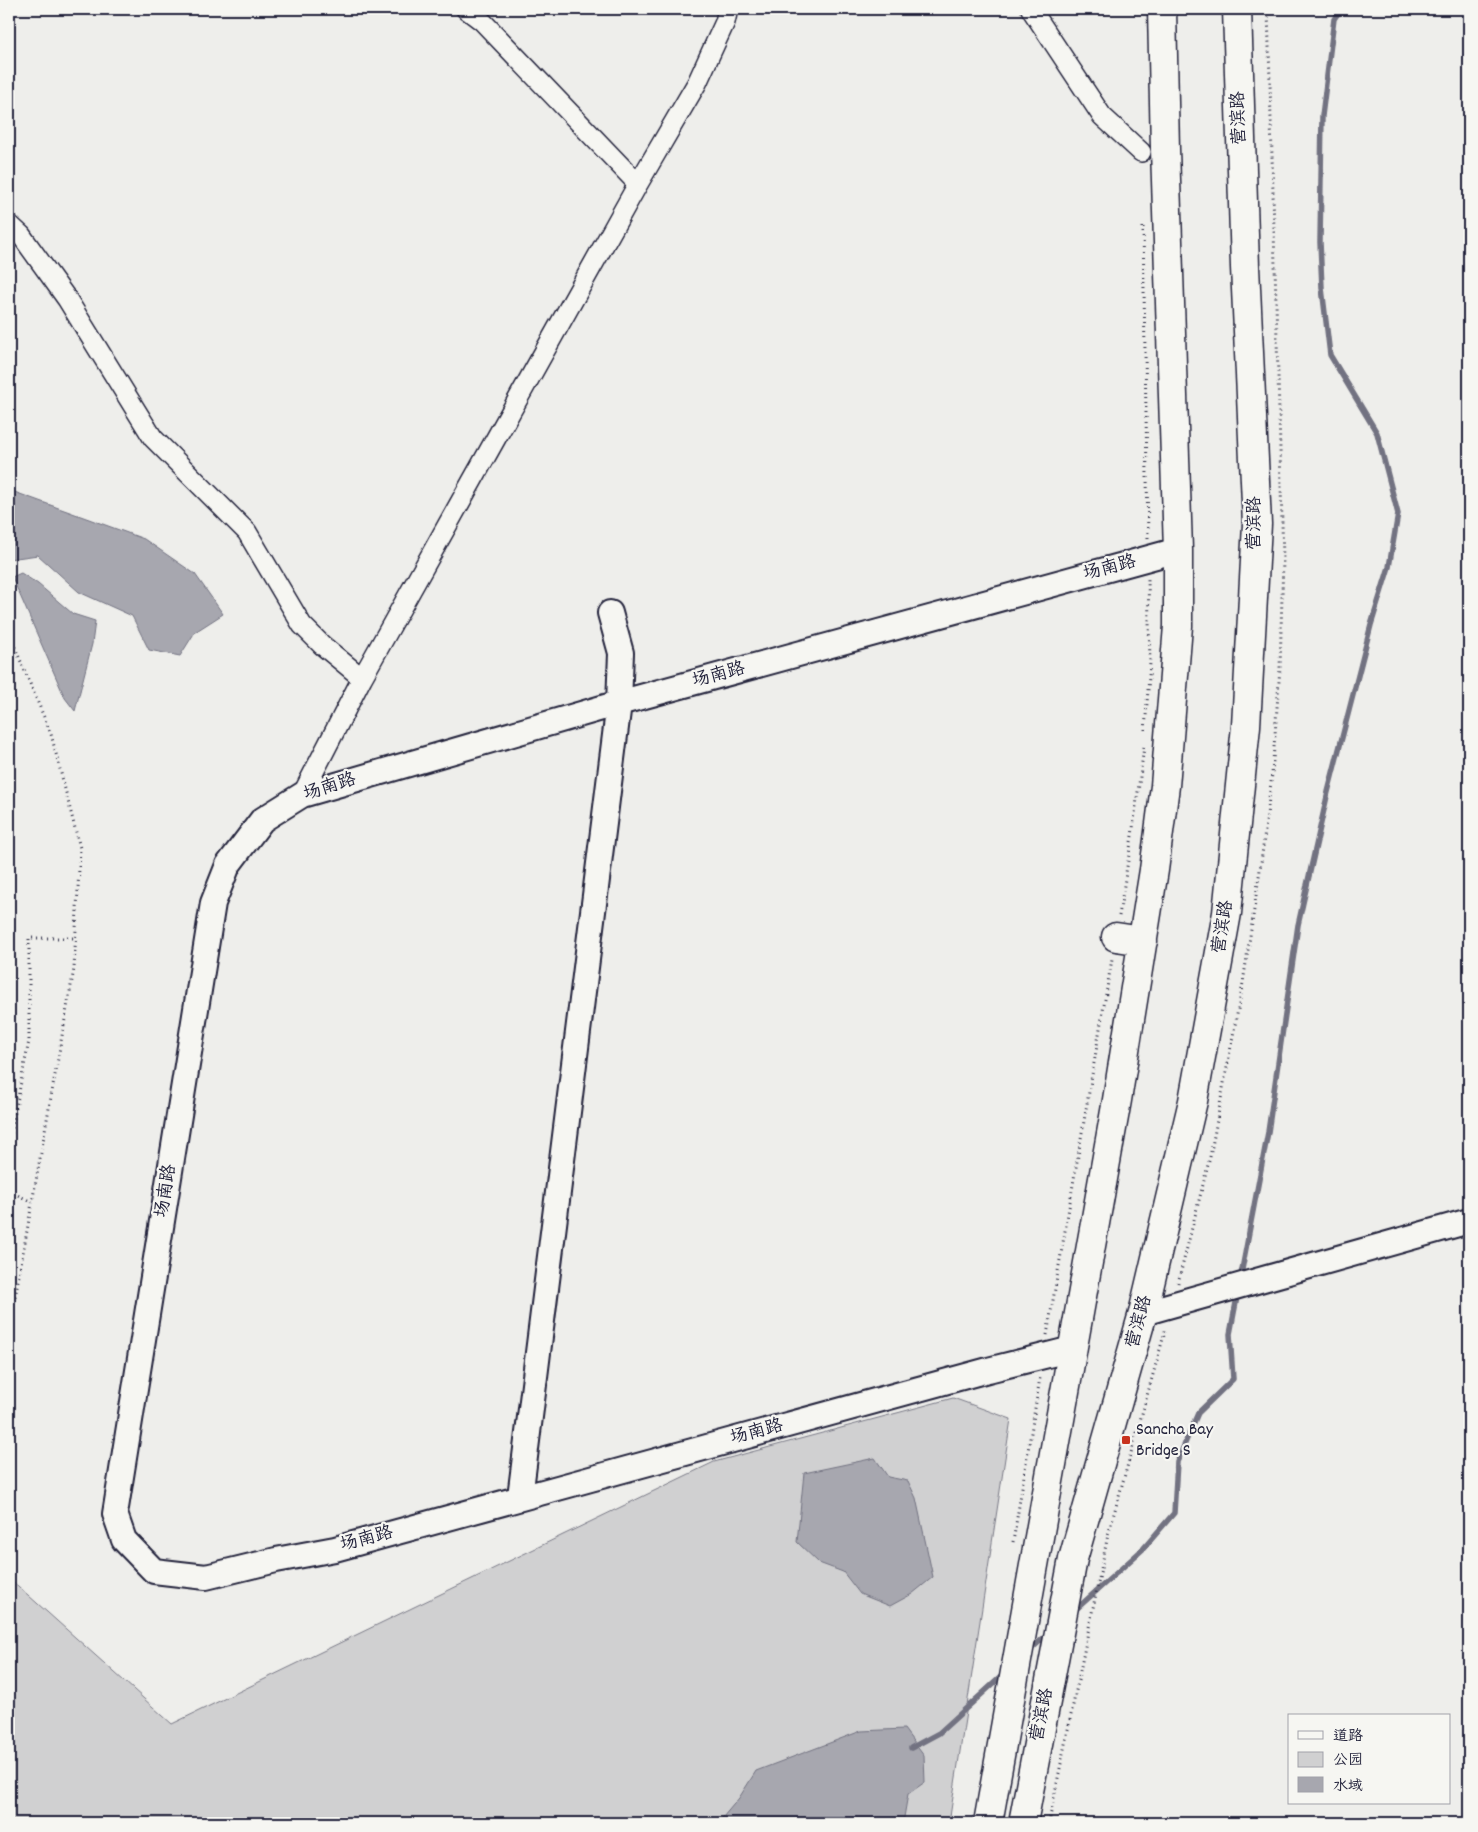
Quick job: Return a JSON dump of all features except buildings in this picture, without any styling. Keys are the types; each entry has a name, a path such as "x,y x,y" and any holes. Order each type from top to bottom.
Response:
{"main road":[{"name":"营滨路","path":"989,1821 1025,1547 1072,1349 1117,1100 1163,805 1172,718 1178,626 1178,550 1162,9"},
{"name":"营滨路","path":"1023,1823 1074,1559 1143,1313 1193,1101 1227,914 1246,726 1257,524 1244,267 1237,9"},
{"path":"1116,937 1143,941"}],"street":[{"path":"466,9 482,21 638,184"},
{"path":"302,795 362,678 638,184 697,83 725,22 728,9"},
{"path":"1031,9 1102,116 1141,152"},
{"path":"9,224 20,235 67,299 153,438 247,532 302,625 322,645 362,678"},
{"name":"场南路","path":"1072,1349 520,1497 335,1549 276,1560 206,1577 154,1571 124,1540 115,1514 213,903 228,865 262,820 302,795 619,703 1178,550"},
{"path":"520,1497 619,703 621,654 610,613"},
{"path":"1143,1313 1469,1221"}],"path":[{"path":"1025,1547 1044,1356 1116,937 1144,747 1150,663 1143,220"},
{"path":"9,633 51,734 80,848 74,969 9,1331"},
{"path":"9,1143 29,1041 30,938 76,938"},
{"path":"9,1191 32,1202"},
{"path":"1050,1823 1108,1535"}],"green space":[{"path":"953,1398 1011,1419 949,1823 9,1823 9,1578 172,1724 714,1462"}],"water":[{"path":"9,490 144,539 195,574 223,614 195,632 180,656 149,650 132,616 79,592 38,555 9,559"},
{"path":"21,573 38,584 73,614 95,621 92,644 75,711 65,698 12,577"},
{"path":"875,1458 888,1477 908,1481 916,1498 933,1577 912,1594 890,1606 860,1594 843,1572 819,1563 797,1542 804,1473"},
{"path":"904,1729 924,1756 925,1782 908,1794 903,1823 718,1823 739,1798 756,1771 861,1731"}],"waterway":[{"path":"1240,1280 1268,1132 1298,925 1328,792 1371,625 1389,567 1398,514 1377,433 1330,355 1322,288 1320,242 1322,116 1334,19 1341,9"},
{"path":"1073,1612 1143,1549 1174,1513 1177,1462 1198,1413 1233,1379 1230,1334 1238,1292"},
{"path":"1028,1652 1049,1633"},
{"path":"911,1748 939,1733 1005,1673"}],"place":[{"name":"Sancha Bay Bridge S","path":"1126,1440"}]}
